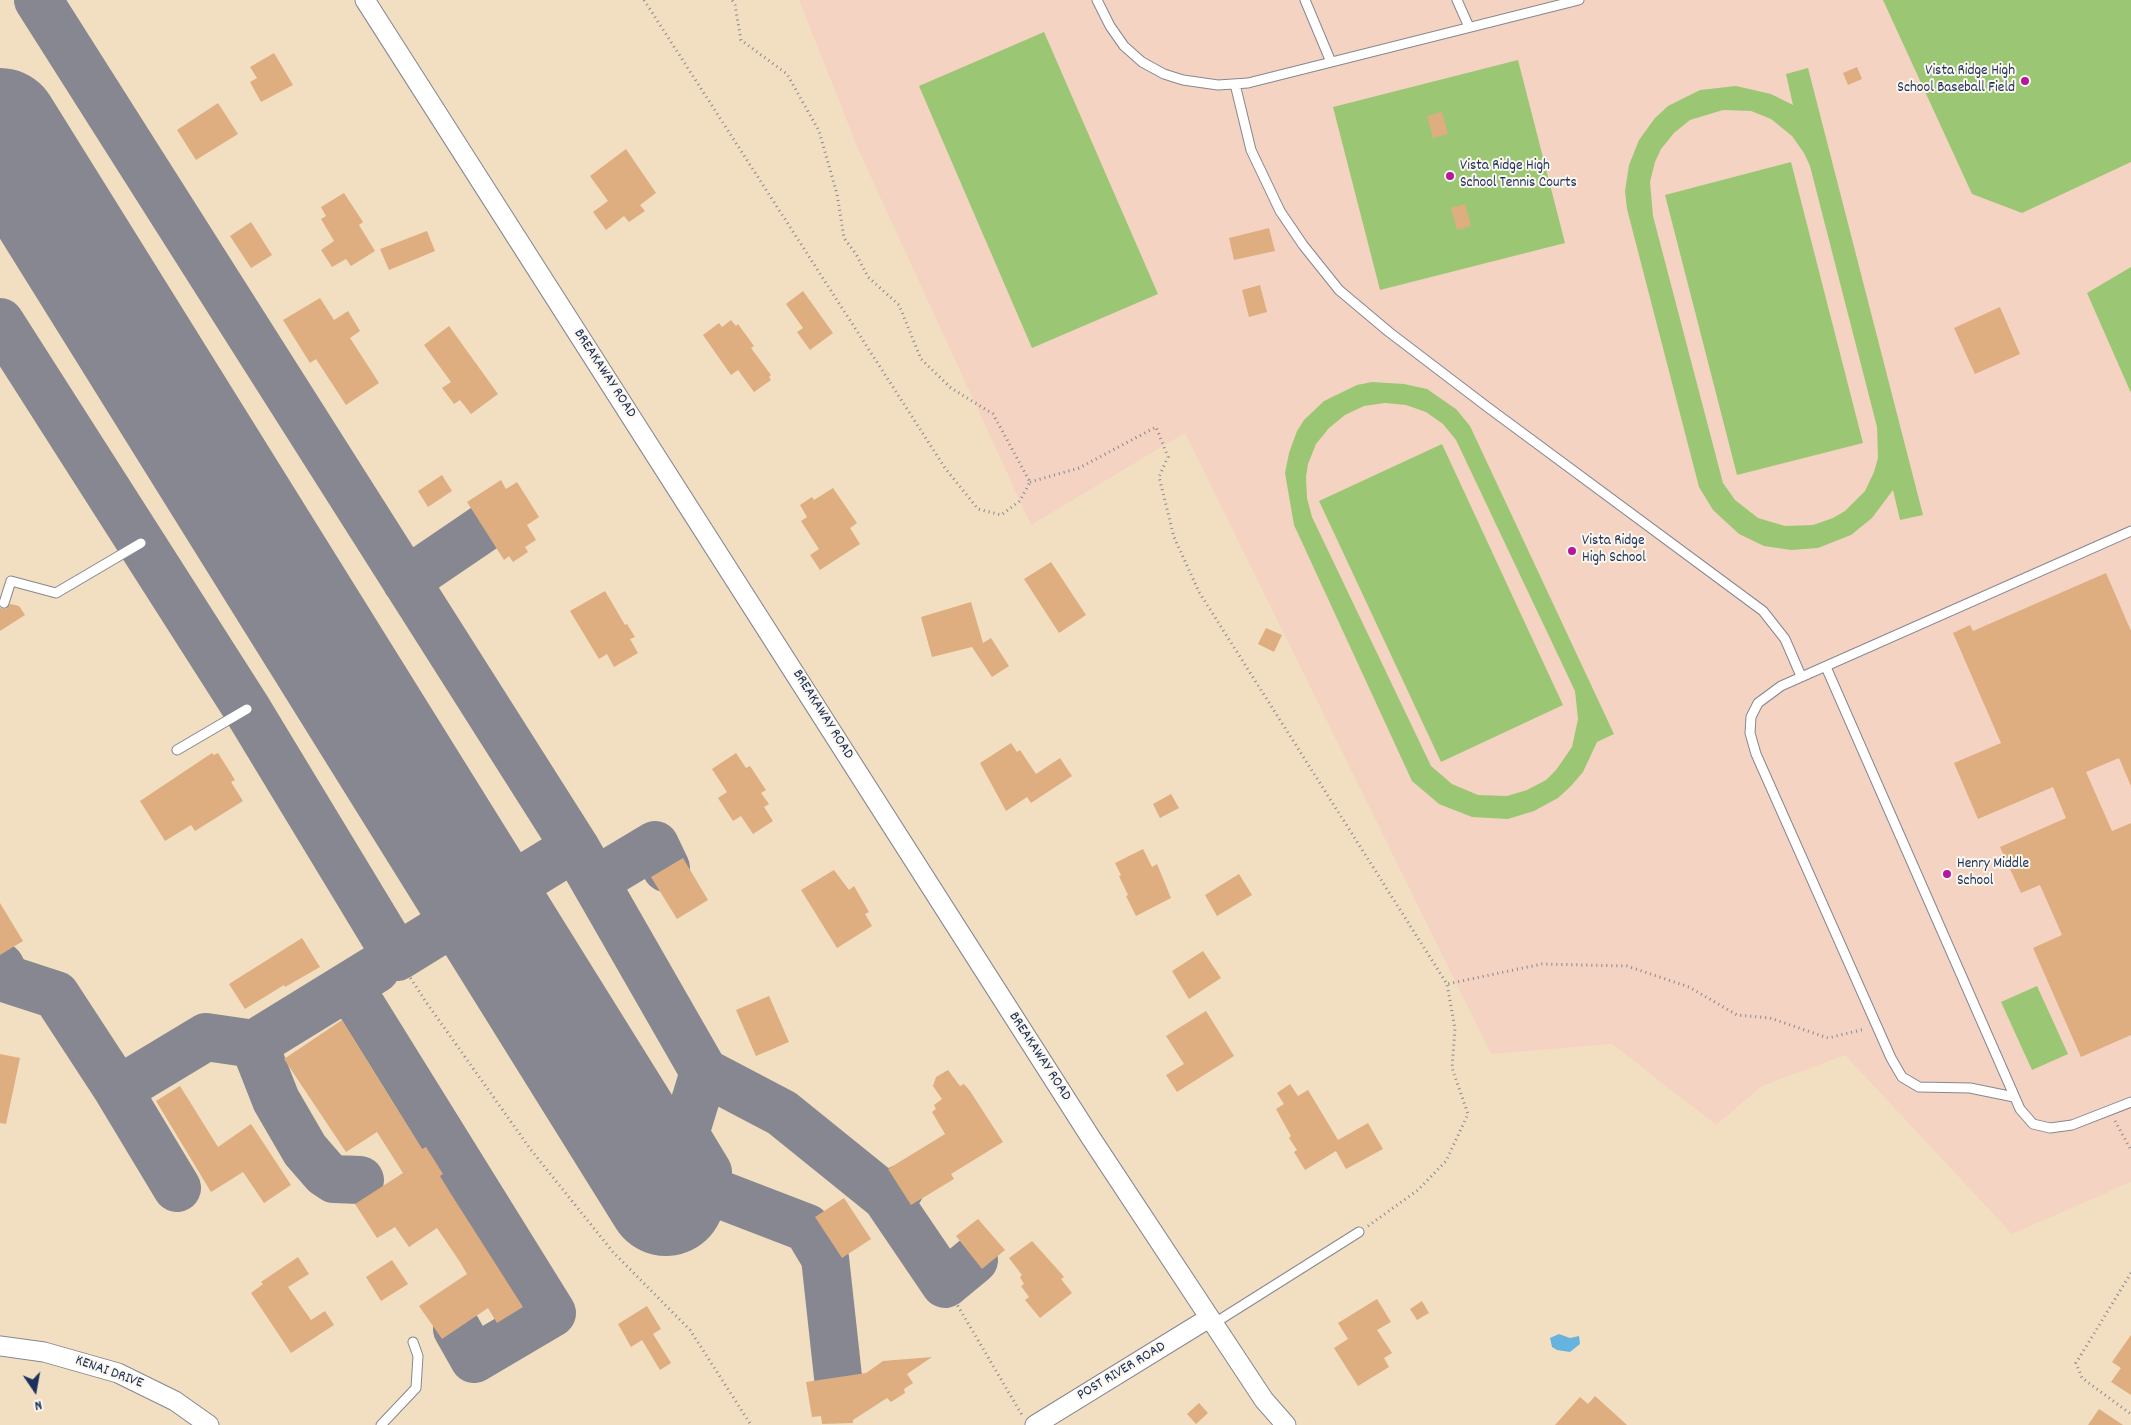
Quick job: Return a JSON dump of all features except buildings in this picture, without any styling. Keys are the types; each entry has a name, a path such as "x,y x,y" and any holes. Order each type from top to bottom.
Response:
{"street":[{"name":"BREAKAWAY ROAD","path":"365,0 1086,1129 1264,1400 1286,1425"},
{"name":"POST RIVER ROAD","path":"1029,1421 1211,1321"},
{"name":"KENAI DRIVE","path":"0,1346 44,1352 118,1373 175,1401 209,1425"}],"lane":[{"path":"1097,0 1110,26 1124,46 1142,62 1164,74 1190,82 1218,85 1248,83 1579,0"},
{"path":"1305,0 1331,62"},
{"path":"1457,0 1469,27"},
{"path":"1235,84 1251,150 1280,211 1303,245 1339,290 1388,332 1763,611 1786,639 1802,676"},
{"path":"2014,1097 1970,1088 1920,1086 1902,1077 1891,1058 1756,754 1750,733 1751,717 1758,702 1781,686 2131,531"},
{"path":"4,603 11,581 56,593 141,542"},
{"path":"1826,666 2020,1109 2033,1124 2050,1128 2072,1125 2131,1102"},
{"path":"177,750 247,709"},
{"path":"1211,1321 1359,1232"},
{"path":"381,1425 416,1388 418,1356 413,1342"}],"path":[{"path":"644,0 945,468 978,509 1001,515 1020,501 1030,482 1079,468 1156,427 1168,457 1159,477 1174,537 1199,592 1447,984 1455,1029 1452,1068 1468,1114 1446,1161 1418,1190 1359,1232"},
{"path":"732,0 735,5 741,40 786,74 818,131 837,194 844,238 856,254 868,277 899,305 921,359 951,388 993,414 1030,482"},
{"path":"398,957 426,1002 531,1150 612,1252 690,1330 751,1425"},
{"path":"1447,984 1542,964 1627,966 1689,987 1737,1015 1770,1018 1828,1038 1877,1026"},
{"path":"2109,1109 2131,1150"},
{"path":"2131,1273 2076,1363 2082,1378 2131,1414"},
{"path":"944,1284 1029,1421"}],"shaded area":[{"name":"Vista Ridge High School","path":"799,0 2131,0 2131,1182 2012,1234 1845,1055 1762,1086 1716,1125 1612,1044 1491,1054 1185,433 1031,525 858,149"}],"green space":[{"name":"Vista Ridge High School Baseball Field","path":"1883,0 2131,0 2131,162 2022,213 1972,194"},
{"path":"1044,32 1158,294 1032,348 919,86"},
{"name":"Vista Ridge High School Tennis Courts","path":"1518,60 1565,243 1380,290 1333,107"},
{"path":"1808,68 1923,515 1900,520 1893,490 1872,518 1851,535 1818,548 1791,550 1764,546 1739,534 1713,510 1699,487 1627,209 1625,191 1629,165 1639,140 1655,118 1668,106 1700,90 1736,86 1771,94 1793,105 1786,74","holes":["1723,110 1751,111 1771,119 1792,136 1804,153 1810,166 1877,427 1878,458 1865,491 1845,511 1833,518 1813,525 1785,526 1758,518 1735,500 1723,483 1653,216 1650,182 1655,162 1661,149 1674,133 1690,120"]},
{"path":"1791,162 1863,443 1737,475 1665,195"},
{"path":"2131,267 2131,393 2087,293"},
{"path":"1372,382 1404,384 1427,389 1456,409 1470,426 1614,734 1597,742 1583,772 1571,786 1558,798 1534,811 1508,819 1472,817 1439,804 1412,781 1294,525 1285,473 1289,453 1297,431 1304,420 1324,401 1357,385","holes":["1385,403 1406,405 1426,412 1443,424 1456,440 1575,691 1578,719 1572,747 1556,770 1546,780 1527,790 1507,796 1478,795 1452,784 1431,766 1312,517 1307,498 1306,477 1308,464 1316,444 1329,428 1345,415 1364,406"]},
{"path":"1442,444 1563,705 1441,762 1319,501"},
{"path":"2037,986 2068,1054 2032,1070 2001,1002"}],"water":[{"path":"1559,1334 1570,1338 1579,1336 1580,1344 1570,1352 1557,1350 1552,1347 1550,1338"}],"taxiway":[{"path":"38,0 575,847 704,1072 685,1134 708,1172 666,1197"},
{"path":"0,322 247,709 397,957 575,847"},
{"path":"406,581 484,528"},
{"path":"595,881 655,845 666,868"},
{"path":"0,966 7,979 56,995 118,1090 206,1037 254,1044 376,969"},
{"path":"349,986 552,1313 474,1359 457,1329"},
{"path":"254,1044 276,1100 305,1150 325,1173 334,1179 360,1180"},
{"path":"704,1072 782,1113 886,1197 900,1189"},
{"path":"118,1090 177,1188"},
{"path":"697,1179 703,1188 807,1228 825,1258 838,1377"},
{"path":"886,1197 945,1284 974,1260"}],"runway":[{"path":"0,127 666,1197"}],"place":[{"name":"Vista Ridge High School Baseball Field","path":"2025,81"},
{"name":"Vista Ridge High School Tennis Courts","path":"1450,176"},
{"name":"Vista Ridge High School","path":"1572,551"},
{"name":"Henry Middle School","path":"1947,874"}]}
